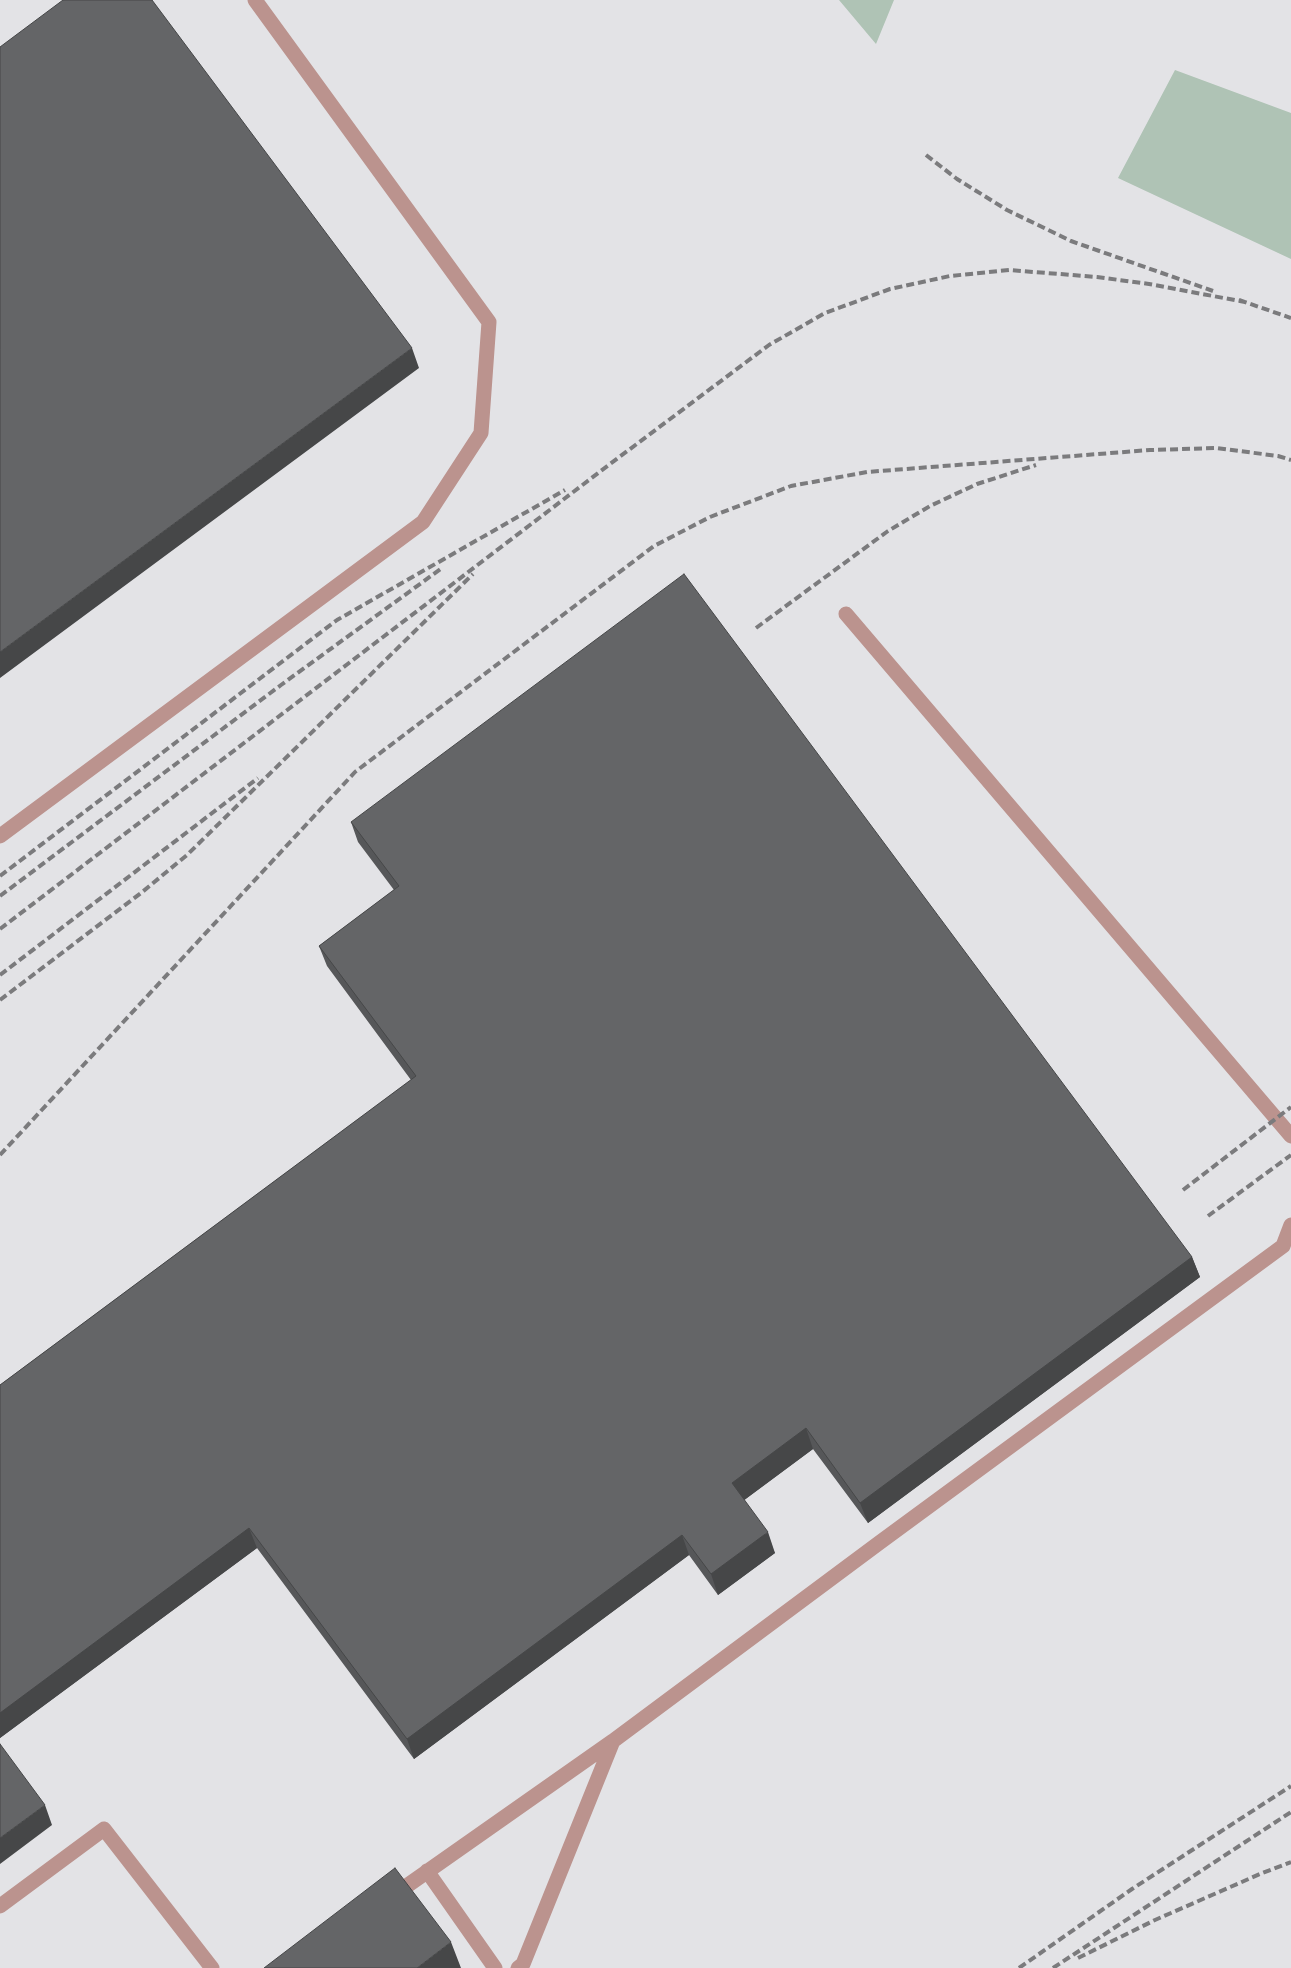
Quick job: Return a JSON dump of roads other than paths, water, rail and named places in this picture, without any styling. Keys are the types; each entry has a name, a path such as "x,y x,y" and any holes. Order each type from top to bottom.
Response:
{"lane":[{"path":"0,836 423,522 481,433 489,322 255,0"},
{"path":"846,614 1291,1136"},
{"path":"380,1905 613,1741 879,1542 1283,1246 1291,1226"},
{"path":"518,1968 523,1964 613,1741"},
{"path":"0,1906 104,1829 212,1968"},
{"path":"427,1871 495,1968"}],"railway":[{"path":"926,155 957,179 1007,210 1071,241 1213,291"},
{"path":"0,929 769,345 825,313 890,289 950,276 1009,270 1097,277 1149,284 1245,302"},
{"path":"1239,300 1291,318"},
{"path":"0,1155 355,772 654,546 710,517 791,486 867,472 1150,450 1216,448 1278,456 1291,460"},
{"path":"756,628 888,531 930,506 977,484 1036,465"},
{"path":"0,876 337,620 565,490"},
{"path":"0,896 281,685 442,568"},
{"path":"0,1000 141,893 187,855 473,574"},
{"path":"0,975 258,778"},
{"path":"1183,1190 1291,1107"},
{"path":"1208,1216 1291,1155"},
{"path":"1019,1968 1132,1889 1291,1786"},
{"path":"1053,1968 1291,1812"},
{"path":"1078,1958 1155,1920 1291,1862"}]}
